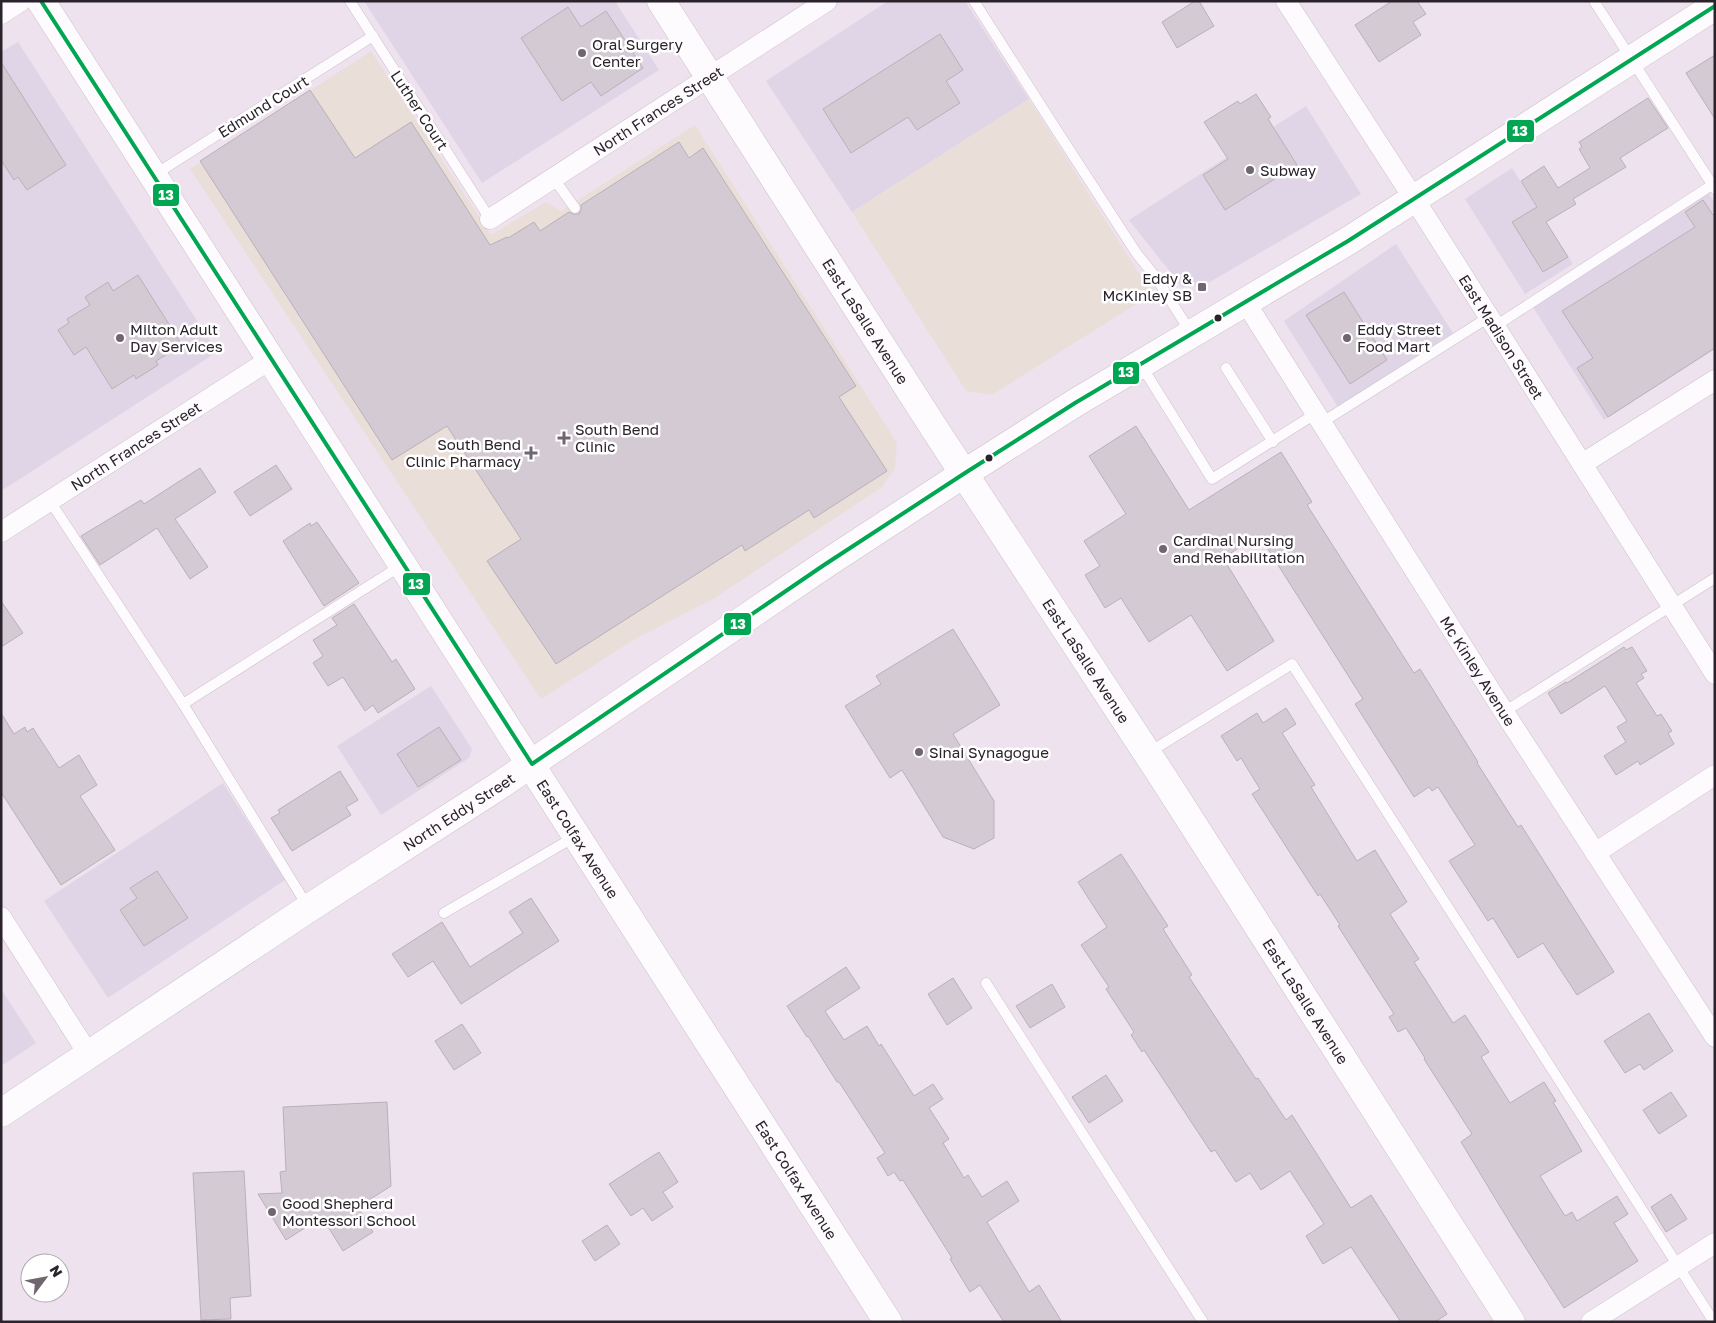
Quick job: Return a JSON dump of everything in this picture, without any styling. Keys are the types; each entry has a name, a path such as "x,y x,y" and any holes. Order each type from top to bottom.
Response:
{"main road":[{"name":"East Colfax Avenue","path":"41,1 888,1322"},
{"name":"East LaSalle Avenue","path":"661,1 1511,1322"},
{"name":"North Eddy Street","path":"1,1113 309,908 532,764 824,565 1075,404 1246,303 1413,199 1715,6"}],"street":[{"path":"1,14 21,1"},
{"name":"North Frances Street","path":"490,220 827,1"},
{"name":"East Madison Street","path":"1286,1 1715,674"},
{"name":"Mc Kinley Avenue","path":"1246,303 1504,712 1715,1037"},
{"name":"North Frances Street","path":"1,532 271,359"},
{"path":"1582,464 1715,380"},
{"path":"1595,853 1715,775"},
{"path":"1,917 89,1055"},
{"path":"1592,1322 1715,1243"}],"lane":[{"name":"Luther Court","path":"350,1 490,220"},
{"path":"974,1 1137,254 1155,276 1192,335"},
{"path":"1140,365 1212,479 1273,442 1492,322 1714,186 1594,1"},
{"name":"Edmund Court","path":"153,176 373,36"},
{"path":"554,179 575,208"},
{"path":"1226,368 1273,442"},
{"path":"50,501 183,704 309,908"},
{"path":"183,704 403,564"},
{"path":"1504,712 1715,578"},
{"path":"1147,754 1292,664 1714,1322"},
{"path":"444,913 577,835"},
{"path":"986,983 1203,1322"}],"shaded area":[{"path":"364,1 615,1 659,70 482,183"},
{"path":"888,1 965,1 1029,99 852,212 766,81"},
{"path":"18,42 217,352 1,491 1,52"},
{"path":"371,51 491,235 546,202 561,211 695,125 897,443 895,468 881,488 713,599 635,639 541,699 190,169"},
{"path":"1029,99 1152,294 992,395 966,391 852,212"},
{"path":"1306,106 1361,194 1203,286 1182,287 1129,220"},
{"path":"1512,168 1573,264 1525,294 1465,199"},
{"path":"1709,194 1715,203 1715,349 1604,420 1533,307"},
{"path":"1396,244 1453,333 1338,407 1284,321"},
{"path":"431,686 472,749 469,758 381,815 337,746"},
{"path":"223,783 285,880 108,998 44,901"},
{"path":"1,989 36,1043 1,1066"}],"building":[{"path":"1195,1 1199,1 1214,26 1177,48 1162,22"},
{"path":"1392,1 1417,1 1426,14 1413,22 1421,35 1379,62 1355,25"},
{"name":"Oral Surgery Center","path":"568,7 581,27 606,11 643,68 601,96 591,82 562,101 521,38"},
{"path":"940,34 963,70 946,81 960,103 917,130 908,117 851,153 823,109"},
{"path":"1715,55 1715,119 1686,73"},
{"path":"1,62 66,165 27,190 18,177 14,180 1,160"},
{"path":"310,90 355,158 411,122 490,245 508,238 534,222 540,231 569,212 579,214 581,205 679,142 689,158 703,148 856,386 839,397 887,471 814,518 809,510 745,551 742,545 556,664 487,561 521,539 447,426 392,460 200,161"},
{"path":"1256,94 1271,117 1268,119 1297,165 1225,210 1203,175 1228,159 1204,122 1238,101 1240,104"},
{"path":"1648,98 1668,128 1620,158 1626,167 1573,199 1576,204 1546,222 1568,257 1543,272 1512,222 1537,207 1521,181 1544,166 1558,188 1590,168 1579,149 1582,147 1579,142"},
{"path":"1703,200 1713,215 1715,214 1715,348 1608,417 1577,368 1593,358 1562,311 1695,227 1685,212"},
{"name":"Milton Adult Day Services","path":"138,275 182,345 156,361 158,365 136,379 134,375 112,389 86,347 74,355 58,330 69,323 67,319 90,305 85,297 108,282 113,291"},
{"name":"Eddy Street Food Mart","path":"1344,292 1387,360 1350,384 1306,315"},
{"path":"1136,426 1189,510 1281,452 1312,502 1307,505 1414,673 1420,669 1477,763 1518,827 1521,825 1614,972 1577,995 1543,943 1518,958 1493,918 1488,921 1449,861 1475,845 1438,787 1432,791 1429,787 1414,797 1355,704 1363,699 1259,535 1223,558 1274,641 1227,671 1191,615 1149,642 1121,598 1105,608 1085,575 1100,566 1084,541 1126,514 1089,456"},
{"path":"276,465 292,489 250,516 234,492"},
{"path":"200,468 216,492 175,519 208,567 190,579 157,528 100,565 81,536 141,500 144,504"},
{"path":"317,522 359,583 324,606 283,541 310,523 311,526"},
{"path":"1,601 23,633 1,647"},
{"path":"354,604 392,662 396,659 415,689 378,713 373,705 365,711 343,677 328,686 313,663 323,656 313,640 337,625 332,618"},
{"name":"Sinai Synagogue","path":"953,629 1000,705 953,734 994,801 994,838 974,849 943,837 902,770 890,778 845,706 881,684 876,676"},
{"path":"1624,647 1626,650 1632,647 1647,671 1641,674 1644,678 1636,683 1657,716 1661,714 1672,731 1668,733 1674,744 1640,765 1638,761 1616,775 1604,756 1626,742 1617,727 1627,721 1605,686 1561,714 1548,693"},
{"path":"1286,708 1296,724 1282,733 1315,785 1311,787 1338,831 1357,861 1375,850 1407,902 1390,914 1419,959 1414,962 1453,1023 1465,1015 1489,1052 1481,1057 1510,1103 1544,1082 1556,1101 1553,1102 1582,1151 1540,1176 1565,1216 1572,1212 1577,1221 1617,1196 1628,1214 1614,1223 1638,1261 1564,1308 1461,1142 1472,1134 1406,1028 1398,1032 1389,1017 1394,1014 1338,926 1340,925 1320,894 1318,896 1252,794 1260,789 1241,758 1237,761 1221,736 1257,713 1263,723"},
{"path":"1,713 14,734 25,727 27,732 33,728 59,768 79,755 97,785 80,796 115,850 61,885 1,792"},
{"path":"439,727 461,760 418,787 397,754"},
{"path":"340,771 358,800 346,807 351,815 292,851 271,818 280,813 278,810"},
{"path":"1121,854 1168,926 1163,929 1192,975 1189,977 1256,1079 1258,1078 1286,1120 1292,1115 1351,1208 1371,1195 1447,1314 1435,1322 1401,1322 1351,1247 1323,1264 1306,1236 1324,1224 1290,1171 1261,1190 1250,1173 1236,1182 1215,1150 1211,1152 1144,1050 1142,1052 1131,1035 1134,1032 1106,989 1109,987 1081,945 1107,927 1078,882"},
{"path":"157,871 188,918 144,946 120,910 137,898 130,888"},
{"path":"531,898 559,941 461,1004 433,961 408,977 392,954 442,922 470,967 523,933 509,912"},
{"path":"846,967 860,988 825,1011 844,1040 867,1026 879,1046 881,1044 914,1096 933,1084 943,1099 929,1108 949,1139 943,1143 964,1178 968,1175 982,1197 1007,1181 1019,1201 987,1222 1029,1292 1039,1285 1062,1322 1004,1322 980,1285 970,1292 950,1259 952,1258 903,1180 900,1181 894,1172 888,1176 877,1158 885,1153 787,1006"},
{"path":"953,978 972,1008 947,1025 928,994"},
{"path":"1052,984 1065,1007 1030,1028 1016,1006"},
{"path":"1649,1013 1673,1051 1644,1070 1640,1064 1625,1073 1604,1041"},
{"path":"462,1024 481,1053 454,1070 435,1041"},
{"path":"1106,1075 1123,1101 1089,1123 1072,1097"},
{"path":"1671,1092 1687,1116 1659,1134 1643,1110"},
{"name":"Good Shepherd Montessori School","path":"387,1102 391,1186 358,1207 373,1232 343,1251 322,1217 286,1240 258,1194 282,1193 280,1172 286,1171 283,1107"},
{"path":"659,1152 678,1182 663,1192 673,1207 652,1221 643,1208 631,1216 609,1184"},
{"path":"244,1171 251,1296 230,1298 231,1319 201,1320 193,1173"},
{"path":"1671,1194 1687,1219 1666,1232 1651,1207"},
{"path":"607,1225 620,1244 595,1261 582,1241"}],"transit line":[{"name":"13","path":"41,1 532,764 824,565 965,473 1075,403 1348,241 1715,6"}],"place":[{"name":"Oral Surgery Center","path":"582,53"},
{"name":"Subway","path":"1250,170"},
{"name":"Eddy & McKinley SB","path":"1202,287"},
{"name":"Milton Adult Day Services","path":"120,338"},
{"name":"Eddy Street Food Mart","path":"1347,338"},
{"name":"South Bend Clinic","path":"564,438"},
{"name":"South Bend Clinic Pharmacy","path":"531,453"},
{"name":"Cardinal Nursing and Rehabilitation","path":"1163,549"},
{"name":"Sinai Synagogue","path":"919,752"},
{"name":"Good Shepherd Montessori School","path":"272,1212"}]}
